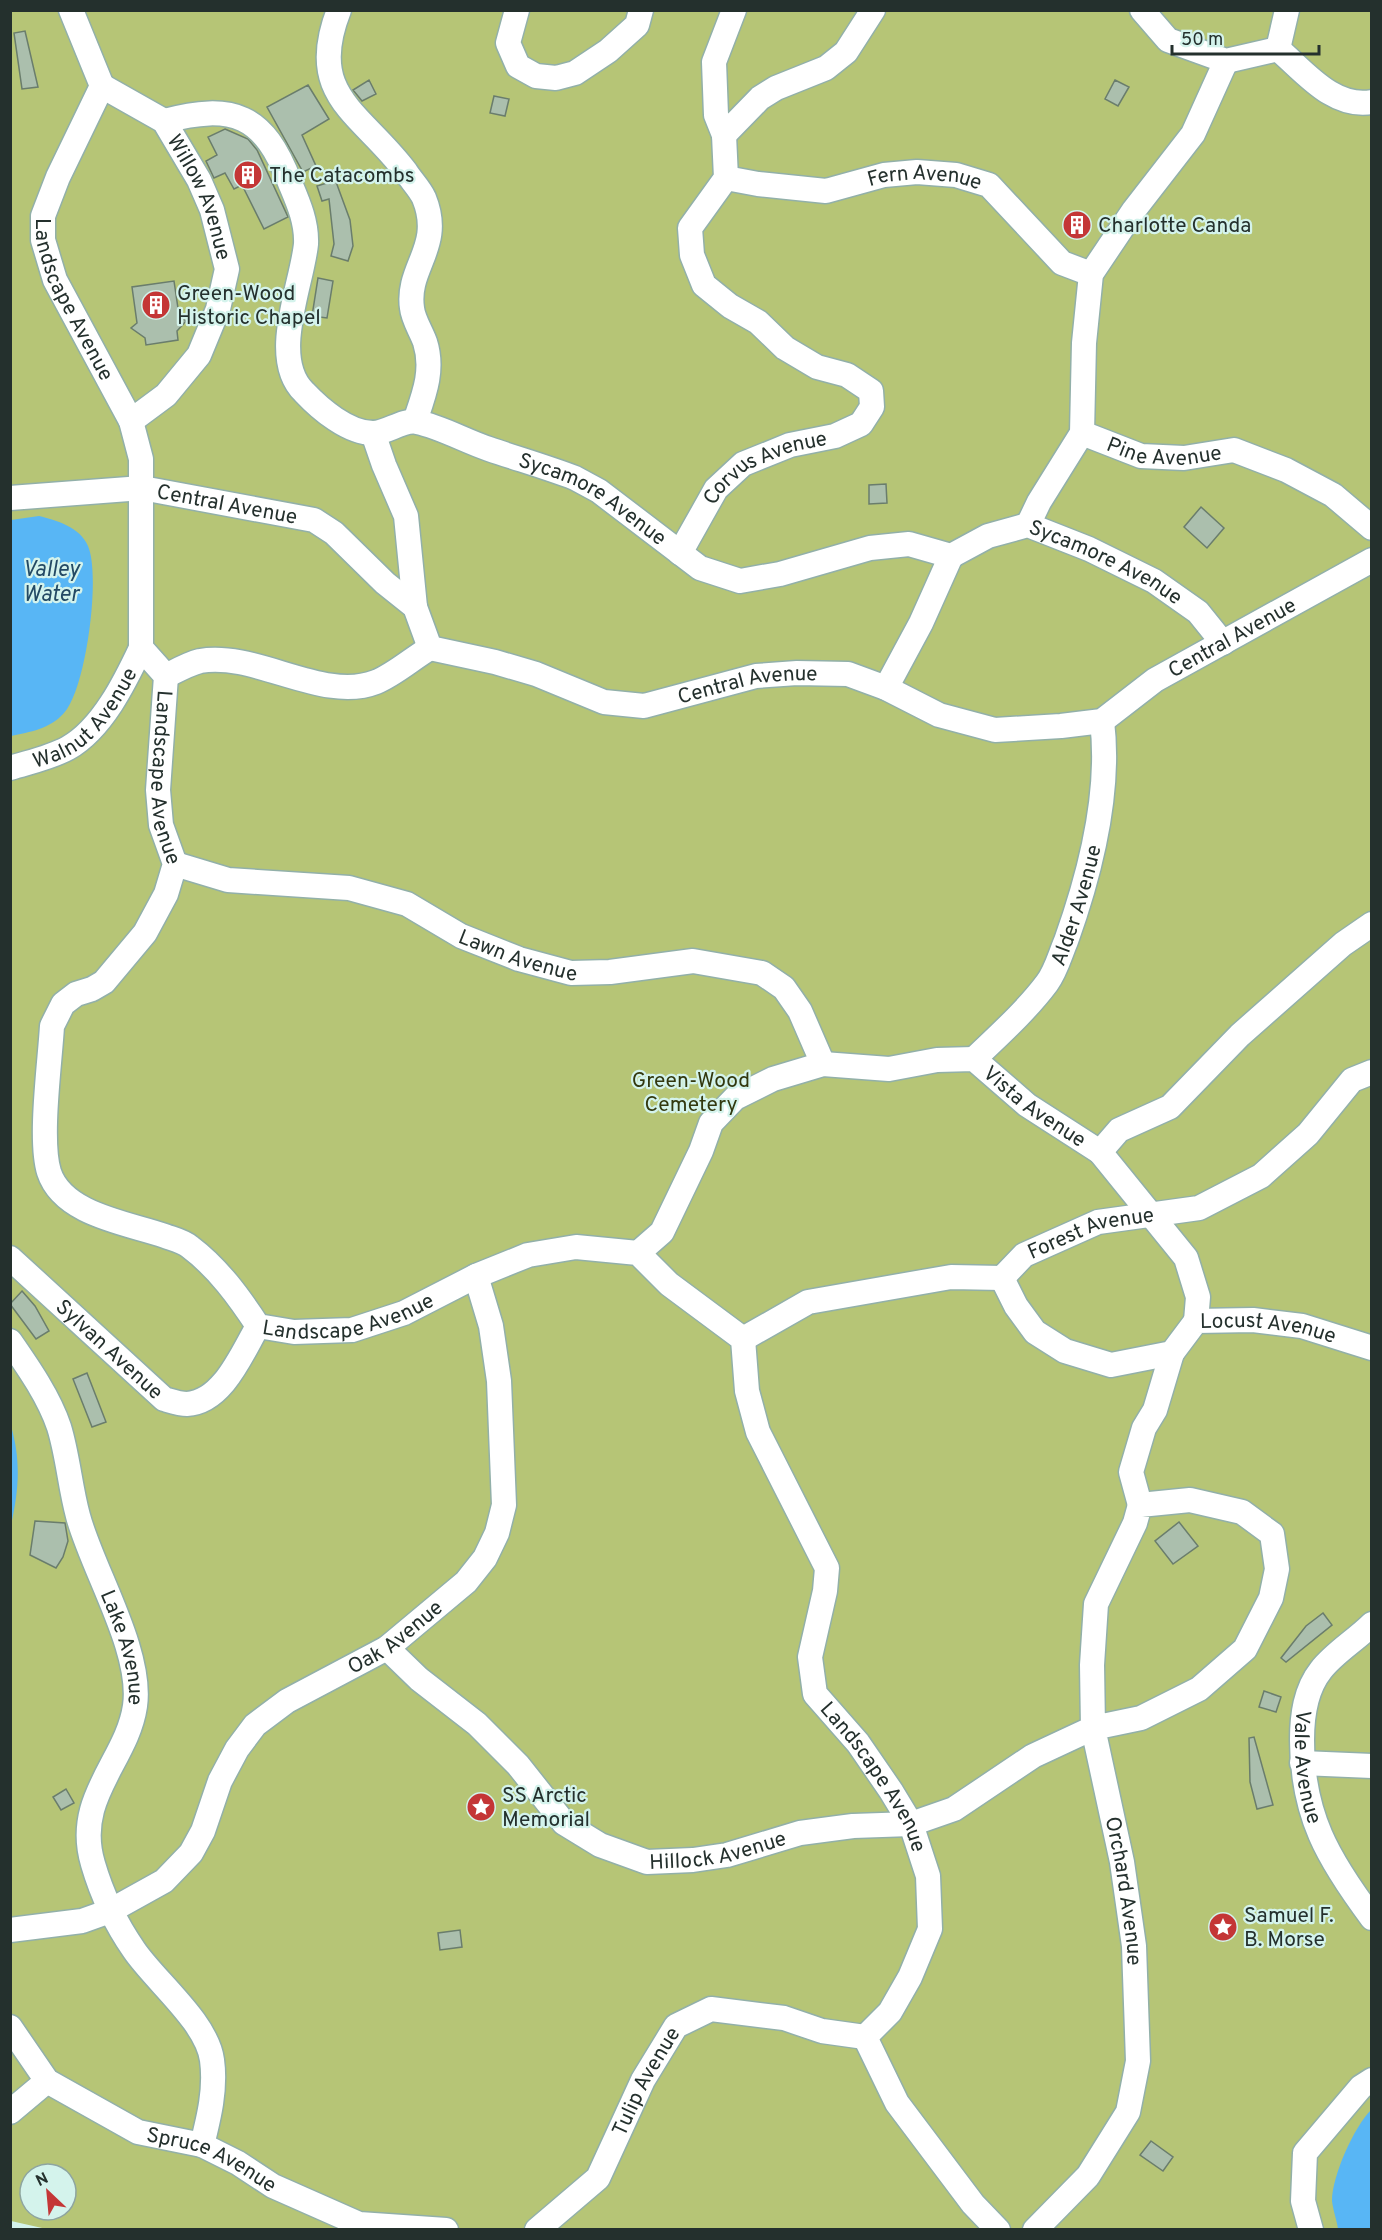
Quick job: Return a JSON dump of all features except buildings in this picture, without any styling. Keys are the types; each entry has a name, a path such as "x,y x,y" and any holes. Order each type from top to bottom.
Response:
{"lane":[{"path":"71,10 102,86"},
{"path":"164,121 195,113 230,113 251,123 269,139 285,169 304,216 306,242 287,337 292,368 301,390 325,412 352,427 373,433 414,421 427,390 429,365 426,345 412,308 413,287 427,249 431,222 423,196 398,161 334,89 327,63 328,37 339,10"},
{"path":"517,10 508,43 518,66 536,76 556,78 575,73 608,51 637,25 641,10"},
{"path":"726,177 724,135 716,115 714,62 734,10"},
{"path":"724,135 760,98 776,88 826,68 846,52 873,10"},
{"path":"1142,10 1168,40 1226,61 1278,49"},
{"path":"1278,49 1287,10"},
{"path":"1278,49 1330,94 1348,100 1371,102"},
{"path":"1028,525 1039,502 1082,433 1084,343 1091,274 1134,210 1193,134 1226,61"},
{"name":"Willow Avenue","path":"102,86 164,121 199,180 212,210 227,268 218,309 199,355 166,395 131,421"},
{"name":"Landscape Avenue","path":"102,86 58,177 43,216 43,240 55,280 131,421 141,459 139,600 141,648 166,676 158,790 161,825 175,864 166,894 145,933 104,982 76,994 57,1013 52,1026 45,1150 50,1174 63,1193 95,1215 140,1227 189,1245 232,1287 258,1326 294,1332 352,1330 404,1313 476,1276 528,1255 576,1247 638,1253"},
{"name":"Fern Avenue","path":"726,177 758,184 826,191 884,175 917,172 956,175 989,185 1062,263 1091,274"},
{"name":"Corvus Avenue","path":"680,553 716,489 743,464 790,445 835,436 861,424 872,407 872,391 847,375 817,367 785,348 758,322 730,306 704,285 692,255 690,228 726,177"},
{"name":"Sycamore Avenue","path":"414,421 575,478 599,491 700,568 740,581 780,574 870,548 909,544 951,556 988,536 1028,525 1089,549 1154,581 1198,612 1223,643"},
{"path":"166,676 199,661 217,660 245,663 301,679 348,687 376,682 430,648 415,607 406,516 373,433"},
{"name":"Pine Avenue","path":"1082,433 1141,456 1185,458 1233,450 1286,470 1333,495 1371,528"},
{"path":"10,498 142,488"},
{"name":"Central Avenue","path":"142,488 314,520 334,533 385,583 415,607"},
{"path":"886,688 921,623 951,556"},
{"name":"Central Avenue","path":"430,648 495,662 536,674 604,702 644,706 756,676 797,672 848,674 886,688 939,715 995,730 1102,721 1155,680 1371,560"},
{"name":"Walnut Avenue","path":"10,768 68,748 91,731 125,682 141,648"},
{"name":"Alder Avenue","path":"974,1059 1009,1025 1055,971 1077,911 1093,845 1102,787 1105,742 1102,721"},
{"name":"Lawn Avenue","path":"175,864 228,880 349,888 407,904 461,936 519,959 570,973 610,972 693,961 762,974 784,988 800,1011 824,1064"},
{"name":"Vista Avenue","path":"638,1253 662,1232 702,1151 711,1123 735,1098 773,1080 824,1064 889,1070 938,1060 974,1059 1027,1105 1100,1152 1119,1130 1170,1107 1240,1035 1343,944 1371,924"},
{"name":"Forest Avenue","path":"743,1339 808,1302 951,1277 1002,1278 1024,1255 1098,1222 1199,1208 1261,1176 1308,1134 1352,1080 1371,1072"},
{"path":"1100,1152 1186,1258 1198,1297 1196,1321"},
{"path":"638,1253 669,1284 743,1339"},
{"name":"Sylvan Avenue","path":"10,1258 164,1399 187,1404 207,1398 228,1377 258,1326"},
{"name":"Oak Avenue","path":"10,1930 82,1921 110,1911 164,1881 191,1853 203,1831 220,1781 237,1749 255,1725 287,1701 387,1648 466,1582 489,1550 497,1533 504,1505 499,1382 491,1326 476,1276"},
{"name":"Locust Avenue","path":"1002,1278 1016,1306 1035,1332 1065,1351 1111,1365 1172,1353 1196,1321 1253,1320 1302,1326 1371,1348"},
{"name":"Landscape Avenue","path":"743,1339 747,1391 758,1432 827,1568 825,1591 810,1657 815,1694 858,1743 911,1824 928,1876 930,1929 910,1977 890,2012 866,2037"},
{"name":"Lake Avenue","path":"10,1341 33,1376 59,1427 78,1518 108,1590 134,1676 135,1706 123,1741 103,1779 89,1818 92,1862 110,1911 135,1952 195,2023 212,2058 213,2098 202,2145"},
{"path":"911,1824 954,1809 1034,1756 1093,1728 1141,1718 1199,1689 1245,1649 1271,1598 1277,1569 1272,1534 1242,1512 1190,1500 1140,1505 1131,1472 1144,1428 1155,1410 1172,1353"},
{"name":"Orchard Avenue","path":"1035,2229 1088,2176 1128,2112 1138,2061 1134,1946 1122,1862 1093,1728 1092,1665 1096,1604 1140,1505"},
{"name":"Vale Avenue","path":"1371,1624 1321,1670 1309,1691 1302,1719 1302,1763 1308,1803 1317,1831 1337,1868 1371,1918"},
{"name":"Hillock Avenue","path":"387,1648 419,1679 477,1725 518,1765 564,1823 600,1845 647,1862 727,1855 800,1833 853,1826 911,1824"},
{"path":"1302,1763 1371,1767"},
{"name":"Tulip Avenue","path":"537,2229 598,2178 643,2080 676,2026 711,2009 784,2018 822,2031 866,2037"},
{"name":"Spruce Avenue","path":"10,2027 46,2081 138,2132 202,2145 238,2163 273,2186 359,2224 446,2229"},
{"path":"866,2037 897,2103 973,2204 998,2229"},
{"path":"1311,2229 1303,2200 1305,2153 1362,2087 1371,2080"},
{"path":"10,2112 46,2081"}],"green space":[{"name":"Green-Wood Cemetery","path":"11,11 1371,11 1371,2229 51,2230 11,2221"}],"water":[{"name":"Valley Water","path":"39,516 60,522 73,529 88,546 92,561 93,581 89,632 79,681 64,713 46,726 11,736 11,520"},
{"path":"11,1426 18,1475 11,1525"},
{"path":"1371,2110 1371,2229 1338,2229 1332,2201 1336,2179 1351,2140"}],"place":[{"name":"The Catacombs","path":"248,175"},
{"name":"Charlotte Canda","path":"1077,225"},
{"name":"Green-Wood Historic Chapel","path":"156,305"},
{"name":"SS Arctic Memorial","path":"481,1807"},
{"name":"Samuel F. B. Morse","path":"1223,1927"}]}
